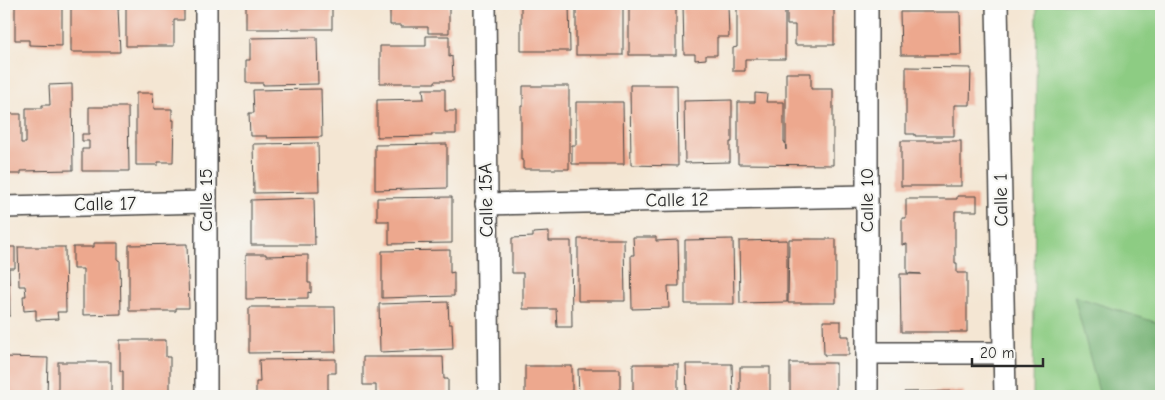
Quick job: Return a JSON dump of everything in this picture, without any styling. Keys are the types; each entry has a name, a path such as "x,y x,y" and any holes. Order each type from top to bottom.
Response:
{"street":[{"name":"Calle 15","path":"206,4 206,396"},
{"name":"Calle 15A","path":"485,4 489,396"},
{"name":"Calle 10","path":"867,4 867,396"},
{"name":"Calle 1","path":"997,4 1005,396"},
{"name":"Calle 12","path":"486,204 867,196"},
{"name":"Calle 17","path":"4,207 206,202"},
{"path":"867,353 1004,353"}],"green space":[{"path":"1037,4 1161,4 1161,396 1033,396"},
{"path":"1074,296 1161,324 1161,396 1100,396"}],"building":[{"path":"4,4 8,4 8,47 4,47"},
{"path":"15,4 62,4 62,46 29,45 29,40 15,40"},
{"path":"71,4 120,4 120,8 118,8 120,52 71,52"},
{"path":"126,4 184,4 184,20 174,20 174,46 126,46"},
{"path":"246,4 332,4 332,29 246,29"},
{"path":"390,4 449,4 449,33 428,33 428,27 390,25"},
{"path":"521,4 569,4 570,51 521,51"},
{"path":"576,4 623,4 623,55 576,55"},
{"path":"629,4 676,4 676,55 629,55"},
{"path":"683,4 728,4 729,37 717,37 717,55 706,55 706,59 695,60 695,54 684,54"},
{"path":"737,4 785,4 785,59 745,59 745,71 733,71 733,48 737,47"},
{"path":"787,4 834,4 834,45 795,45 795,25 787,25"},
{"path":"900,12 960,12 961,55 901,55"},
{"path":"426,36 449,36 449,57 452,56 453,81 435,81 435,83 380,83 380,46 426,46"},
{"path":"317,37 318,84 263,85 263,83 246,83 246,60 250,60 250,38"},
{"path":"906,67 971,68 970,105 954,105 954,136 915,136 915,134 906,134"},
{"path":"786,73 811,73 811,89 833,89 833,165 738,164 738,102 755,102 755,93 767,94 766,102 784,102 784,142 786,150"},
{"path":"72,84 73,170 21,171 21,174 4,174 4,114 21,114 21,143 26,143 26,108 42,108 42,105 50,105 49,85"},
{"path":"630,85 677,85 678,166 631,165"},
{"path":"523,86 569,86 569,169 523,169 523,160 521,160 521,106 523,106"},
{"path":"321,89 322,137 267,138 267,136 250,136 249,113 254,113 253,90"},
{"path":"423,89 445,89 445,111 456,111 456,134 377,137 377,100 424,99"},
{"path":"136,93 153,93 154,109 172,109 172,120 174,120 173,162 158,162 158,165 136,165"},
{"path":"732,100 730,162 685,163 684,101"},
{"path":"576,102 623,102 624,164 572,164 572,145 576,145"},
{"path":"89,107 128,107 129,171 82,171 82,149 89,149 89,141 82,141 82,134 89,134"},
{"path":"901,141 961,141 961,186 901,186"},
{"path":"318,143 319,192 254,193 253,144"},
{"path":"447,144 447,188 375,190 375,145"},
{"path":"957,196 977,196 977,211 955,211 955,263 957,263 957,273 967,273 967,332 901,332 900,274 921,274 907,273 907,244 902,245 902,218 906,218 906,199 957,199"},
{"path":"452,197 452,243 389,244 389,221 377,221 377,198"},
{"path":"314,198 315,245 251,245 251,200"},
{"path":"549,232 549,241 571,241 572,327 557,327 556,309 523,309 523,273 512,273 512,238 533,237 533,233"},
{"path":"633,237 656,237 656,241 678,240 679,286 668,286 669,308 632,309 631,255 634,255"},
{"path":"578,239 624,239 625,301 578,301"},
{"path":"733,239 734,304 685,304 685,240"},
{"path":"789,239 836,239 836,303 788,303"},
{"path":"787,240 787,302 740,303 739,241"},
{"path":"94,243 118,243 121,314 83,315 83,269 73,269 73,247 94,247"},
{"path":"187,244 189,308 176,308 176,311 129,311 129,245"},
{"path":"4,245 15,247 15,268 9,268 10,316 4,316"},
{"path":"18,247 65,247 66,312 57,312 58,319 36,320 36,310 24,311 23,296 26,296 25,286 19,286"},
{"path":"450,250 450,273 454,272 454,296 382,298 382,251"},
{"path":"246,254 266,254 266,256 308,255 308,283 311,283 311,293 308,292 308,298 246,299"},
{"path":"448,302 449,324 452,324 453,349 380,352 379,304"},
{"path":"249,307 335,307 336,352 249,353"},
{"path":"823,321 841,321 841,336 849,336 849,355 824,355"},
{"path":"120,340 166,340 166,357 170,357 170,396 123,396 123,371 120,371"},
{"path":"4,357 48,358 47,396 4,396"},
{"path":"363,357 443,357 444,379 448,379 448,396 376,396 376,385 363,385"},
{"path":"336,359 336,373 328,373 328,396 256,396 256,382 260,382 259,360"},
{"path":"58,362 111,362 111,396 58,396"},
{"path":"790,363 836,363 836,396 790,396"},
{"path":"633,364 678,364 678,396 633,396"},
{"path":"686,364 732,364 733,396 687,396"},
{"path":"525,366 572,366 572,396 525,396"},
{"path":"740,367 770,367 770,396 740,396"},
{"path":"578,369 620,369 620,396 579,396"},
{"path":"964,391 964,396 904,396 904,392"}]}
